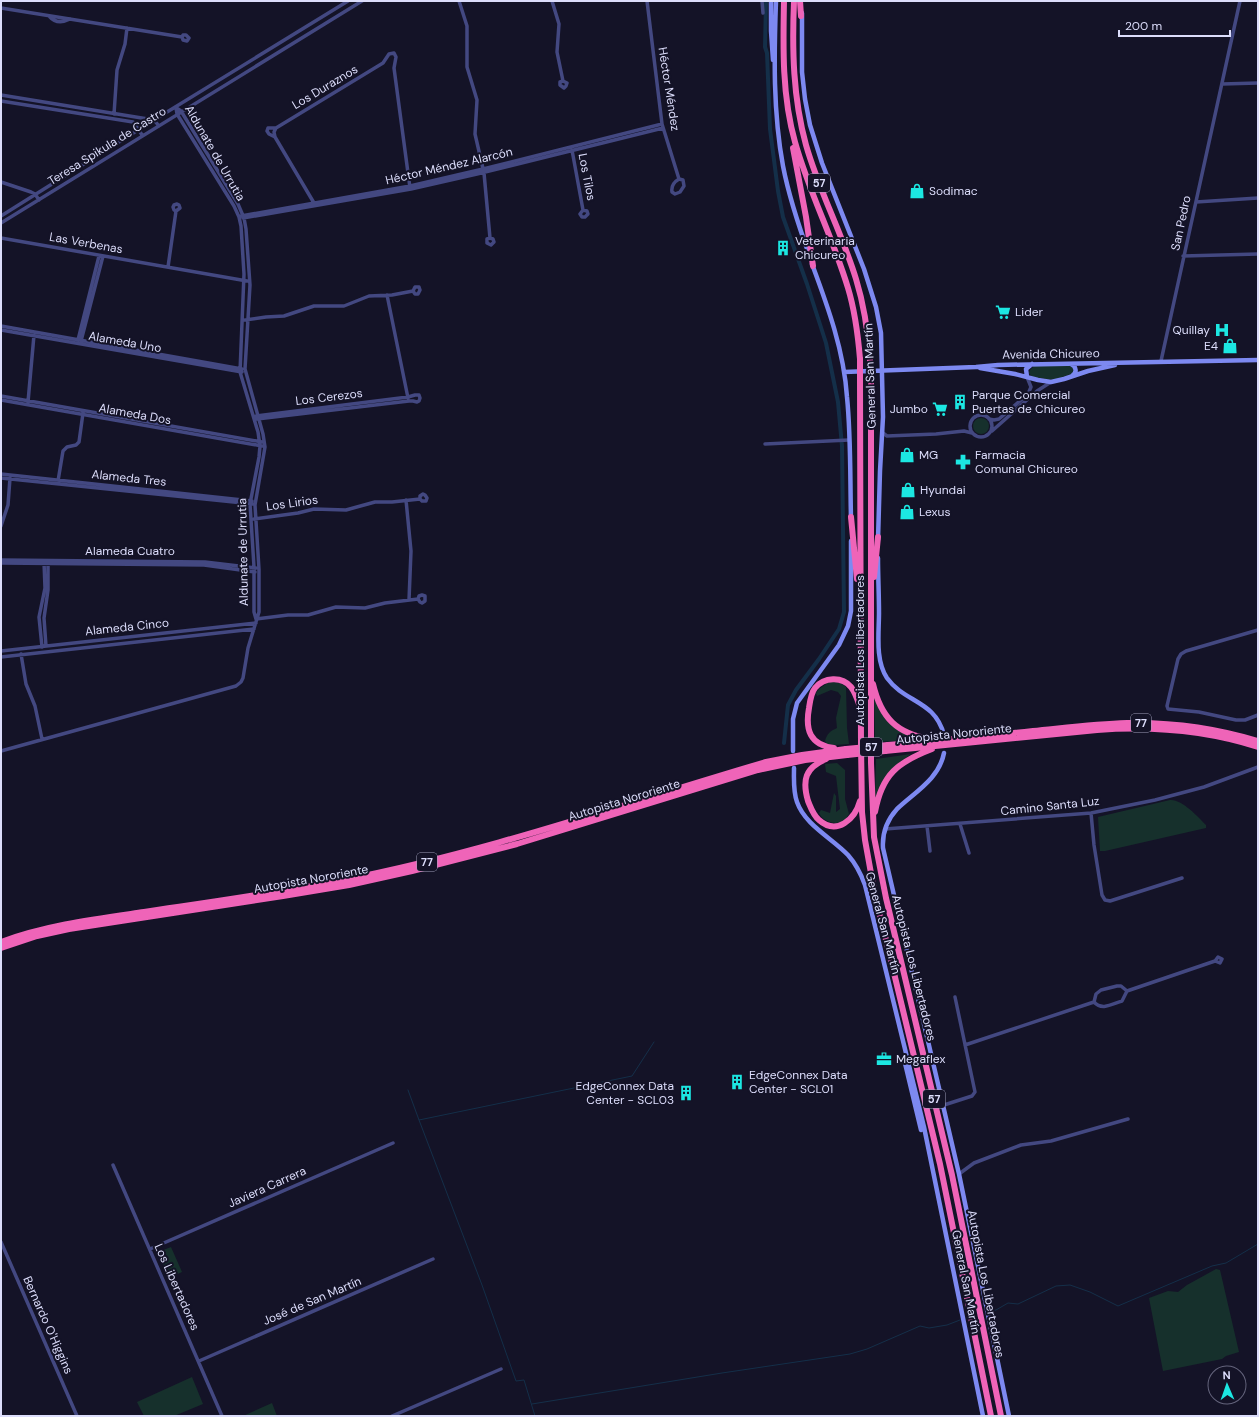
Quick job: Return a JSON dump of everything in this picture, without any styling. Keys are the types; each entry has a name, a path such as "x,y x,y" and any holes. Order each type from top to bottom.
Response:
{"highway":[{"name":"Autopista Los Libertadores","path":"784,1 784,67 790,121 802,164 847,284 855,319 860,359 861,712 862,796 865,840 874,890 935,1143 991,1416"},
{"name":"Autopista Los Libertadores","path":"794,1 794,68 799,117 813,166 858,285 866,325 870,359 871,785 873,825 882,880 947,1153 1001,1416"},
{"path":"801,1 802,16"},
{"path":"790,121 793,148 806,217 813,266"},
{"path":"850,517 860,602"},
{"path":"870,605 878,537"},
{"path":"871,669 879,703 883,712 893,724 902,730 919,736 934,739 946,737"},
{"path":"846,752 823,746 812,737 807,723 812,694 818,685 826,680 836,679 843,681 854,690 861,712"},
{"name":"Autopista Nororiente","path":"887,748 946,737 1139,723 1168,724 1207,729 1258,741"},
{"name":"Autopista Nororiente","path":"1,942 34,931 74,922 295,889 403,868 518,838 766,762 802,755 887,748 940,746 1097,730 1146,728 1204,734 1227,738 1258,747"},
{"path":"873,825 880,793 890,774 902,763 912,757 940,746"},
{"name":"Autopista Nororiente","path":"1,948 38,936 69,929 290,895 412,871 524,842 758,770 794,762 835,756 846,752"},
{"path":"835,756 815,765 806,777 805,790 815,816 821,822 828,825 837,826 843,824 849,821 855,814 862,796"}],"street":[{"name":"Teresa Spikula de Castro","path":"1,216 348,1"},
{"name":"Teresa Spikula de Castro","path":"1,223 361,1"},
{"path":"460,1 467,26 466,64 477,100 475,134 483,171 490,238"},
{"path":"552,1 559,24 557,52 563,81"},
{"name":"Héctor Méndez","path":"646,1 662,126 679,179"},
{"path":"762,1 763,13"},
{"name":"General San Martín","path":"771,1 771,39 775,71"},
{"name":"General San Martín","path":"776,1 776,114 783,165 794,212 834,327 848,396 850,440 852,590 850,621 839,645 797,703 793,719 793,751"},
{"name":"San Pedro","path":"1161,361 1240,1"},
{"path":"1,8 49,16 52,20 58,22 70,19 182,37"},
{"name":"General San Martín","path":"802,16 802,72 810,124 822,163 859,254 874,301 880,333 884,436 880,471 878,537 879,647 882,667 888,679 894,686 932,712 940,723 946,737"},
{"path":"113,119 117,70 127,28"},
{"path":"282,42 285,48"},
{"name":"Los Duraznos","path":"276,128 383,63 389,54 394,53 396,57 394,68 410,187"},
{"name":"Los Duraznos","path":"383,63 390,64 394,68"},
{"path":"1222,84 1258,83"},
{"path":"1,95 154,120 159,126"},
{"path":"1,101 133,122 142,135"},
{"name":"Aldunate de Urrutia","path":"176,107 234,206 239,218 245,281 245,371 265,445 253,503"},
{"name":"Aldunate de Urrutia","path":"179,112 236,200 244,217 250,282 240,370 260,444 253,503 254,612 256,621"},
{"name":"Héctor Méndez Alarcón","path":"239,218 410,187 483,171 662,126"},
{"path":"275,137 269,134 269,128 276,128 274,132 275,137 315,204"},
{"name":"Los Tilos","path":"572,149 583,210"},
{"path":"1,182 35,194 39,200"},
{"path":"1196,202 1258,198"},
{"path":"168,267 176,211"},
{"name":"Las Verbenas","path":"1,238 250,282"},
{"path":"1183,256 1258,254"},
{"path":"80,342 101,256"},
{"path":"245,320 287,316 314,306 344,306 369,296 413,291"},
{"path":"387,295 408,399"},
{"name":"Alameda Uno","path":"1,326 34,334"},
{"name":"Alameda Uno","path":"1,330 34,334 245,371"},
{"path":"28,403 34,334"},
{"name":"Avenida Chicureo","path":"844,372 994,365 1258,360"},
{"name":"Avenida Chicureo","path":"976,367 1051,382 1088,371 1126,363"},
{"path":"989,419 996,420 1001,418 1029,392 1031,387 1026,369 1032,364"},
{"path":"1071,364 1076,370 1072,376"},
{"path":"884,436 936,434 962,431 972,433 983,438 1037,391 1051,382"},
{"name":"Alameda Dos","path":"1,396 28,403"},
{"name":"Los Cerezos","path":"253,418 413,398"},
{"name":"Alameda Dos","path":"1,400 28,403 265,445"},
{"path":"58,482 63,451 67,447 76,445 79,442 83,413"},
{"path":"962,431 970,424 973,418 979,415 984,415 989,419 992,423 992,431"},
{"path":"970,424 972,433"},
{"path":"765,444 850,440"},
{"name":"Alameda Tres","path":"1,474 10,477"},
{"path":"1,526 8,505 10,477"},
{"name":"Alameda Tres","path":"1,478 10,477 253,503"},
{"name":"Los Lirios","path":"253,519 298,513 314,509 346,510 375,502 389,502 420,498"},
{"path":"406,500 411,551 409,600"},
{"name":"Aldunate de Urrutia","path":"1,751 238,685 243,678 248,648 259,612 259,571 253,519"},
{"name":"Alameda Cuatro","path":"1,560 46,562"},
{"path":"45,652 44,618 48,590 46,562"},
{"name":"Alameda Cuatro","path":"1,563 200,562 259,571"},
{"path":"256,621 288,615 308,615 336,607 369,608 385,603 418,599"},
{"name":"Alameda Cinco","path":"1,651 256,621"},
{"name":"Alameda Cinco","path":"1,657 254,629"},
{"path":"1258,630 1189,650 1181,654 1176,664 1167,706 1168,708 1199,712 1236,720 1245,720 1258,715"},
{"path":"20,649 26,684 36,709 42,739"},
{"name":"General San Martín","path":"944,753 941,765 934,775 897,809 890,818 885,829 883,843 887,868 944,1105 986,1300 1009,1416"},
{"name":"Camino Santa Luz","path":"885,829 1091,813 1156,800 1204,787 1258,767"},
{"name":"General San Martín","path":"794,768 795,795 801,810 807,819 848,854 861,874 924,1126 928,1152 983,1416"},
{"path":"1091,813 1096,859 1102,895 1105,900 1110,901 1182,878"},
{"path":"960,824 969,853"},
{"path":"927,826 930,851"},
{"path":"1094,1002 1101,1007 1110,1005 1123,1000 1127,991 1215,961"},
{"path":"1094,1002 1096,994 1101,990 1117,986 1122,987 1127,991"},
{"path":"944,1105 972,1096 975,1090 955,997"},
{"path":"965,1046 1094,1002"},
{"path":"959,1174 972,1163 1021,1145 1051,1141 1128,1119"},
{"name":"Javiera Carrera","path":"150,1249 393,1143"},
{"name":"Los Libertadores","path":"113,1165 222,1416"},
{"name":"Bernardo O'Higgins","path":"1,1242 77,1416"},
{"name":"José de San Martín","path":"198,1361 433,1259"},
{"path":"392,1416 501,1369"}],"green space":[{"path":"1071,365 1074,369 1072,374 1053,380 1032,377 1029,373 1034,366"},
{"path":"981,418 987,420 989,426 987,432 981,434 975,432 973,426 975,420"},
{"path":"829,682 838,682 846,687 849,744 827,744 825,741 829,733 837,728 836,718 841,696 838,692 831,690 817,696 816,693 819,689"},
{"path":"874,692 883,716 918,737 918,740 875,742"},
{"path":"911,754 889,772 875,802 876,759"},
{"path":"837,763 845,770 845,799 849,814 842,822 832,823 826,820 819,813 821,810 830,813 834,793 836,796 836,812 840,809 836,776 826,772 825,764"},
{"path":"1175,800 1185,805 1206,825 1206,828 1100,851 1098,817"},
{"path":"171,1247 182,1272 169,1278 158,1252"},
{"path":"1216,1269 1220,1270 1239,1352 1226,1356 1222,1359 1163,1371 1149,1298 1168,1291 1178,1292 1187,1285"},
{"path":"192,1377 203,1404 174,1416 144,1416 137,1402"},
{"path":"272,1403 277,1416 243,1416"}],"waterway":[{"path":"766,1 765,47 767,53 770,129 778,191 783,217 826,343 838,402 842,446 844,612 839,629 796,690 788,705 784,743"},
{"path":"408,1090 419,1120 632,1076 654,1042"},
{"path":"419,1120 482,1285 516,1381 524,1380 535,1416"},
{"path":"989,1312 1008,1303 1018,1304 1056,1286 1070,1285 1090,1292 1118,1306 1212,1266 1226,1263 1258,1244"},
{"path":"532,1404 850,1354 867,1349 920,1326 929,1328 947,1325 960,1320"}],"place":[{"name":"Sodimac","path":"917,191"},
{"name":"Veterinaria Chicureo","path":"783,248"},
{"name":"Lider","path":"1003,312"},
{"name":"Quillay","path":"1222,330"},
{"name":"E4","path":"1230,346"},
{"name":"Parque Comercial Puertas de Chicureo","path":"960,402"},
{"name":"Jumbo","path":"940,409"},
{"name":"MG","path":"907,455"},
{"name":"Farmacia Comunal Chicureo","path":"963,462"},
{"name":"Hyundai","path":"908,490"},
{"name":"Lexus","path":"907,512"},
{"name":"Megaflex","path":"884,1059"},
{"name":"EdgeConnex Data Center - SCL01","path":"737,1082"},
{"name":"EdgeConnex Data Center - SCL03","path":"686,1093"}]}
